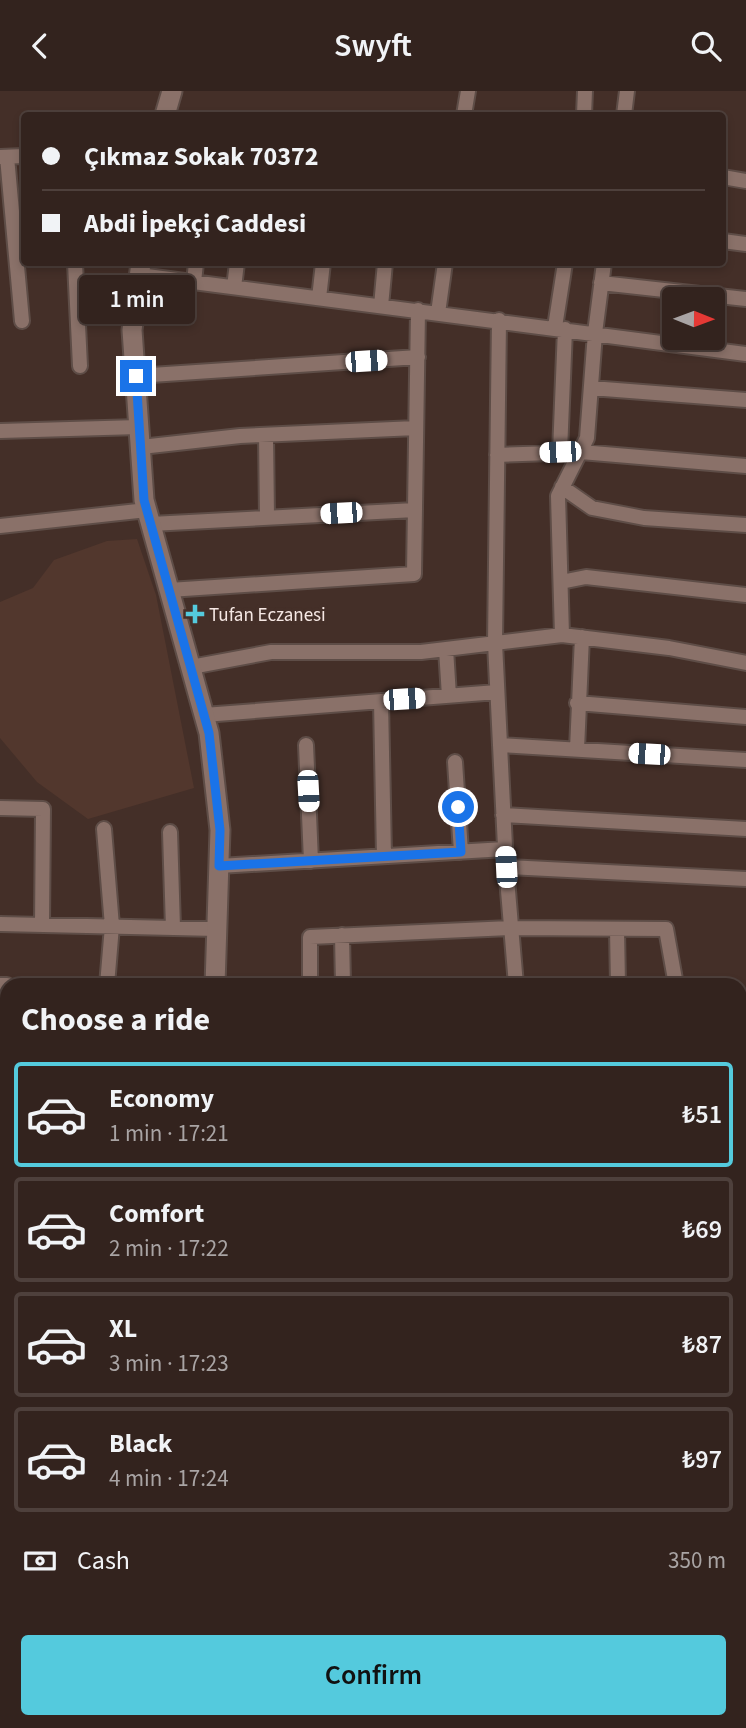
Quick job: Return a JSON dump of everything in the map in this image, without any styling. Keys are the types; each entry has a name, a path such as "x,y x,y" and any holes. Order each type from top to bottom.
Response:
{"main road":[{"path":"166,112 172,91"},
{"path":"140,269 132,330 149,517 204,715 220,830 215,978"}],"street":[{"path":"464,112 468,91"},
{"path":"584,112 585,91"},
{"path":"624,112 627,91"},
{"path":"4,157 22,321"},
{"path":"726,178 746,181"},
{"path":"726,241 746,244"},
{"path":"75,266 80,366"},
{"path":"194,282 196,266"},
{"path":"234,287 237,266"},
{"path":"318,298 323,266"},
{"path":"381,306 385,266"},
{"path":"438,313 445,266"},
{"path":"560,452 560,328 565,266"},
{"path":"562,635 558,496 587,438 604,266"},
{"path":"140,269 194,282 746,354"},
{"path":"601,282 746,299"},
{"path":"169,590 414,575 418,310"},
{"path":"499,320 495,643 506,867 515,978"},
{"path":"136,376 418,357"},
{"path":"591,388 746,400"},
{"path":"0,431 140,437 266,435 416,428"},
{"path":"266,435 267,517"},
{"path":"497,455 580,452 746,466"},
{"path":"562,487 592,508 644,518 746,525"},
{"path":"0,526 149,517 267,517 415,510"},
{"path":"561,582 586,577 746,595"},
{"path":"191,667 271,652 421,652 562,635 669,648 746,663"},
{"path":"577,749 582,637"},
{"path":"446,649 449,696"},
{"path":"204,715 497,692"},
{"path":"381,701 384,856"},
{"path":"577,703 746,717"},
{"path":"306,745 311,860"},
{"path":"500,745 746,759"},
{"path":"455,762 461,852"},
{"path":"0,807 43,809 43,925"},
{"path":"503,815 746,828"},
{"path":"104,829 112,926 108,978"},
{"path":"170,832 173,928"},
{"path":"219,866 505,849"},
{"path":"506,867 746,879"},
{"path":"0,924 217,929"},
{"path":"310,978 310,937 511,928 667,929 675,978"},
{"path":"617,929 618,978"},
{"path":"342,935 343,978"}],"shaded area":[{"path":"137,539 156,595 194,788 88,819 37,782 0,738 0,602 33,588 54,560 107,541"}],"place":[{"name":"Tufan Eczanesi","path":"195,614"}],"route":[{"path":"136,376 144,500 209,733 220,830 219,866 461,852 458,807"}]}
